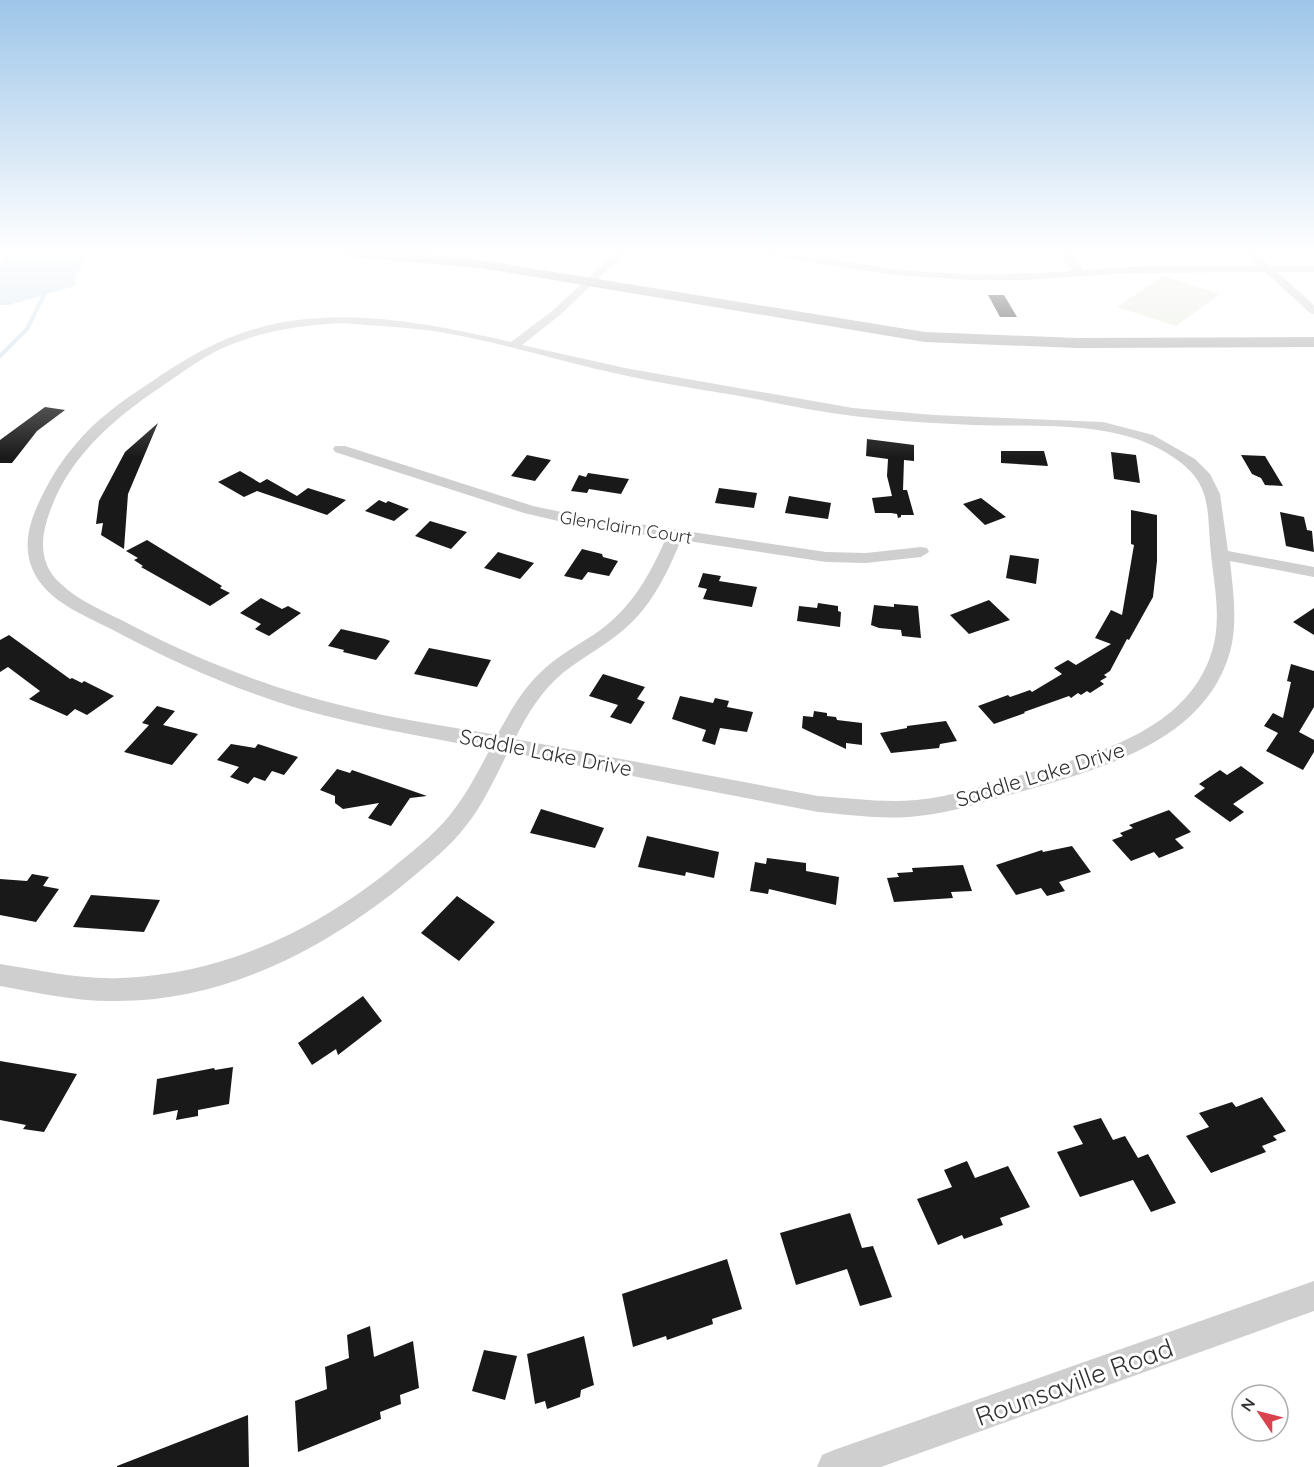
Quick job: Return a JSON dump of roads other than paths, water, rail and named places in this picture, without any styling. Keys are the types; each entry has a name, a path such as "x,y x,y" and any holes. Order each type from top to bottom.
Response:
{"main road":[{"path":"824,320 925,337 1077,343 1314,342"}],"street":[{"name":"Saddle Lake Drive","path":"335,320 295,323 225,343 197,358 127,405 81,444 53,486 39,522 34,544 40,570 48,583 62,595 134,635 212,672 255,688 335,712 818,804 873,809 917,808 954,802 1088,764 1128,748 1163,728 1190,704 1211,677 1221,652 1226,626 1213,494 1203,474 1190,462 1169,448 1122,430 1084,423 934,419 853,412 625,372 440,329 347,320"},
{"path":"513,346 546,320"},
{"name":"Glenclairn Court","path":"340,449 530,510 571,519 826,557 866,558 921,552"},
{"path":"0,975 80,987 134,989 202,979 264,960 312,938 351,914 436,843 472,801 521,707 543,681 564,663 618,625 645,598 661,572 675,535"},
{"path":"1220,554 1314,572"},
{"name":"Rounsaville Road","path":"834,1467 1314,1296"}],"waterway":[{"path":"0,356 27,329 31,320"}]}
